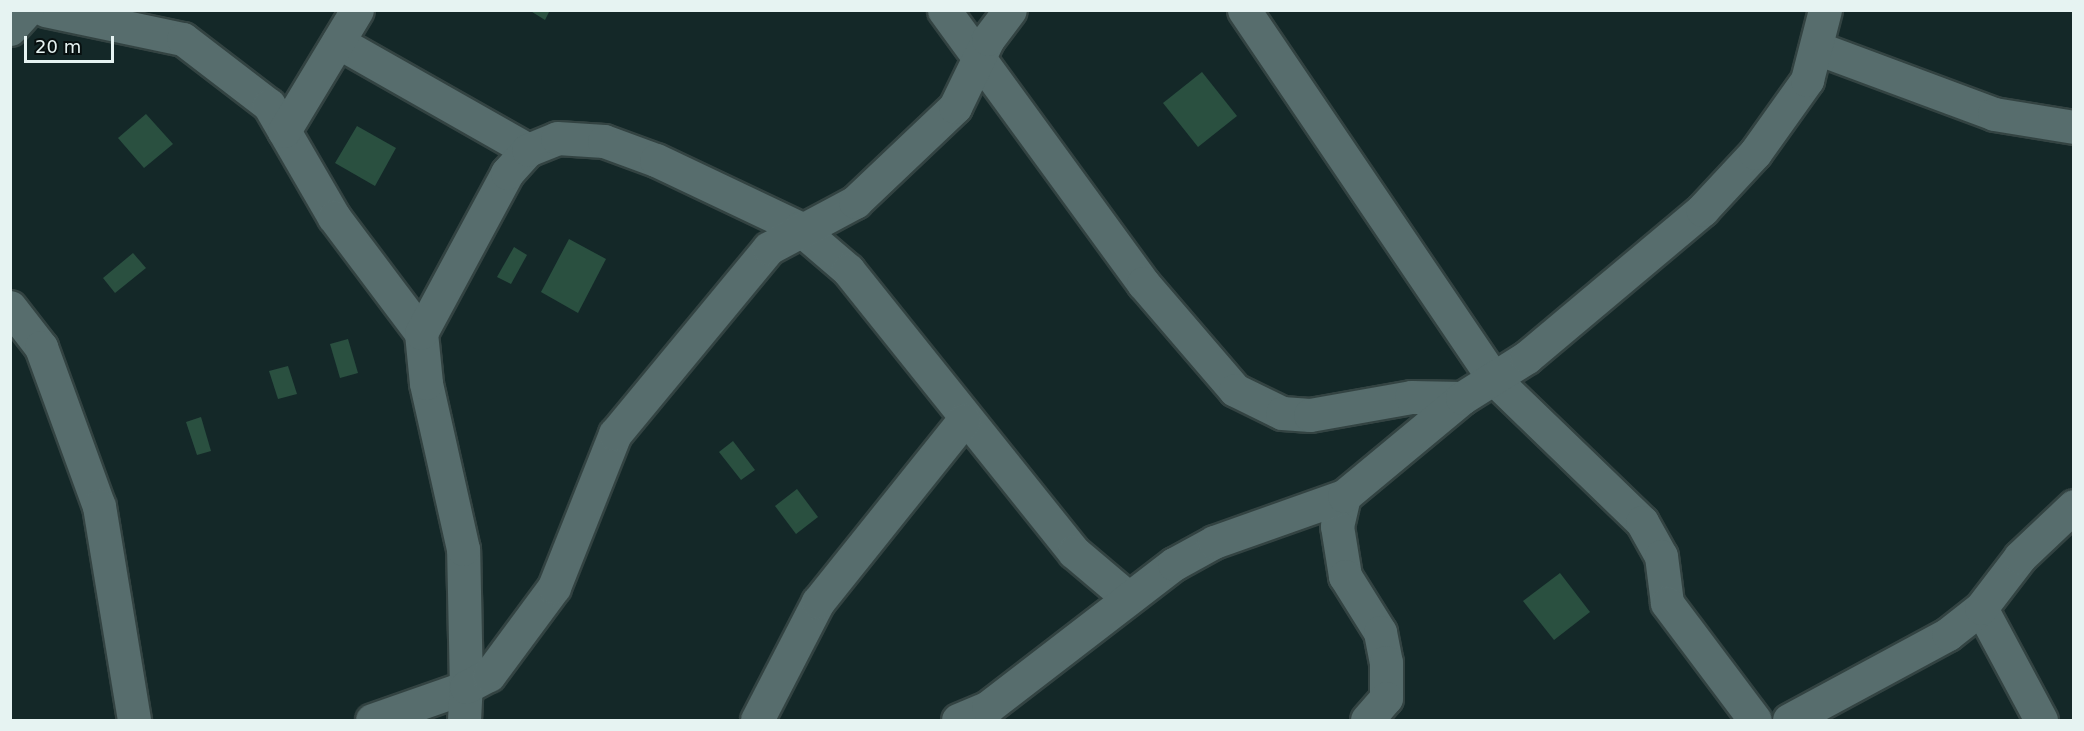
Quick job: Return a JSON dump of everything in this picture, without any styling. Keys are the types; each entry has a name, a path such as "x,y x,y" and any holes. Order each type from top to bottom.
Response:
{"street":[{"path":"10,30 27,10"},
{"path":"45,10 183,39 269,105 334,217 422,333"},
{"path":"284,131 357,10"},
{"path":"944,10 1143,283 1235,390 1282,413 1310,415 1411,397 1462,398"},
{"path":"372,720 466,687 489,675 536,617 573,546 615,434 769,248 799,228 831,219 889,171 955,107 1010,10"},
{"path":"1244,10 1493,378 1642,522 1660,556 1667,603 1755,720"},
{"path":"958,720 988,707 1127,597 1214,542 1344,496 1462,398 1527,357 1702,210 1791,107 1817,48 1825,10"},
{"path":"338,42 528,150"},
{"path":"1817,48 1994,114 2073,127"},
{"path":"464,720 466,687 463,549 426,383 422,333 507,173 528,150 557,138 604,141 727,191 799,228 848,270 964,420 1074,552 1127,597"},
{"path":"10,307 41,347 99,506 134,720"},
{"path":"757,720 818,602 964,420"},
{"path":"1344,496 1336,526 1343,567 1380,632 1386,662 1386,698 1367,720"},
{"path":"1789,720 1920,653 1981,608 2020,557 2073,506"},
{"path":"1981,608 2041,720"}],"building":[{"path":"529,10 550,10 545,20"},
{"path":"1202,72 1237,116 1198,147 1163,103"},
{"path":"146,114 173,144 144,168 118,138"},
{"path":"357,126 396,148 375,186 335,163"},
{"path":"569,239 606,259 578,313 541,292"},
{"path":"514,247 527,255 511,284 497,277"},
{"path":"133,253 146,268 115,293 103,278"},
{"path":"348,339 358,373 340,378 330,344"},
{"path":"288,366 297,394 278,399 269,371"},
{"path":"201,417 211,451 197,455 186,422"},
{"path":"733,441 755,470 741,480 719,452"},
{"path":"797,489 818,517 796,534 775,506"},
{"path":"1560,573 1590,612 1554,640 1523,601"}]}
